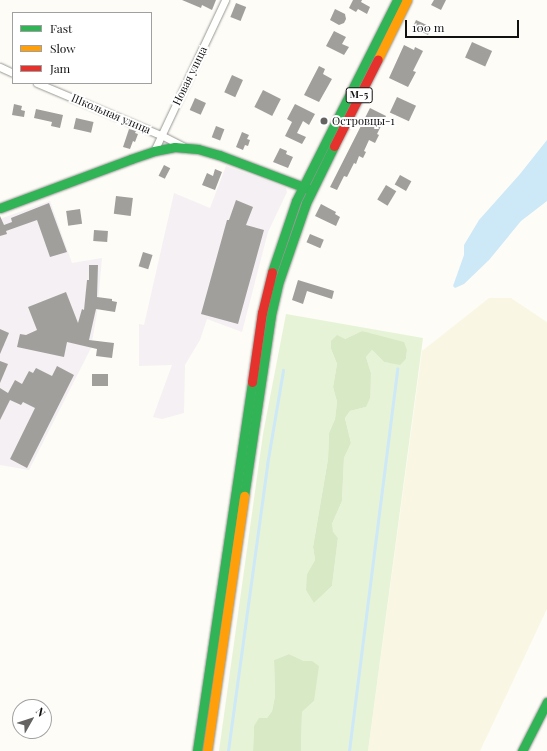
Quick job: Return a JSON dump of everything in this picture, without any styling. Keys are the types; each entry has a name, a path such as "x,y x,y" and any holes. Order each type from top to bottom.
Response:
{"main road":[{"name":"М-5","path":"307,188 397,0"},
{"name":"М-5","path":"307,188 407,0"},
{"path":"0,208 154,151 175,147 185,147 219,155 307,188"},
{"path":"197,751 262,313 280,242 307,188"},
{"path":"207,751 271,314 278,284 307,188"},
{"path":"522,751 547,702"}],"street":[{"name":"Новая улица","path":"154,151 225,0"},
{"path":"0,67 12,73"},
{"name":"Школьная улица","path":"39,84 161,135 185,147"}],"shaded area":[{"path":"226,166 286,188 287,192 268,232 242,332 207,319 200,340 185,365 184,413 162,419 153,417 172,365 139,366 139,324 144,325 174,193 210,208"},
{"path":"50,201 72,263 102,258 97,313 91,348 29,470 0,465 0,219"},
{"path":"489,298 511,298 547,322 547,609 480,751 368,751 422,351"}],"green space":[{"path":"286,314 423,338 368,751 301,751 302,712 314,701 304,661 289,654 274,660 275,696 272,711 267,718 254,726 253,751 219,751 263,434","holes":["362,331 407,350 406,359 400,364 384,362 372,350 366,357 371,373 366,407 350,411 345,418 351,443 344,458 342,501 332,524 332,532 338,538 332,586 314,603 307,574 315,560 313,547 328,459 329,433 335,419 337,402 333,387 337,364 331,349 345,339"]},
{"path":"362,331 404,342 407,350 406,359 400,365 384,362 372,350 366,357 371,373 370,398 366,407 350,411 345,418 351,443 344,458 342,501 332,524 333,532 338,538 332,586 314,603 306,590 307,574 315,560 313,547 328,459 329,433 335,419 337,402 333,387 337,364 331,349 331,341 337,335 345,339"},
{"path":"289,654 304,661 312,661 319,666 314,701 302,712 301,751 253,751 254,726 259,718 267,718 272,711 275,696 274,660"}],"water":[{"path":"547,140 547,201 521,221 489,260 464,284 455,288 453,286 464,255 464,245 479,220 520,174"}],"building":[{"path":"182,0 216,0 212,10 202,5 201,8"},
{"path":"353,0 362,0 361,2 370,7 367,14 358,9 356,12 349,8"},
{"path":"434,0 446,0 441,10 431,5"},
{"path":"236,3 246,7 241,21 230,17"},
{"path":"335,9 345,14 346,19 344,23 339,25 330,20"},
{"path":"416,20 431,27 428,35 413,27"},
{"path":"334,31 346,37 342,44 349,47 344,55 326,46"},
{"path":"472,42 492,51 485,66 465,58"},
{"path":"404,45 414,50 415,47 423,51 413,71 416,72 408,87 389,78"},
{"path":"319,66 325,69 323,74 332,79 319,102 304,95"},
{"path":"232,75 243,80 235,97 224,92"},
{"path":"263,90 281,99 272,116 254,107"},
{"path":"397,97 416,106 409,121 390,112"},
{"path":"195,98 206,103 201,115 190,110"},
{"path":"14,104 22,106 21,110 25,111 24,117 12,115"},
{"path":"295,104 315,114 309,125 303,121 297,133 306,137 302,144 285,136 292,122 287,119"},
{"path":"370,108 386,116 377,134 379,135 375,143 369,140 364,151 366,152 363,158 359,156 356,164 354,163 347,177 344,176 337,190 330,187"},
{"path":"36,109 63,115 60,128 51,126 52,122 34,118"},
{"path":"76,118 94,122 91,133 74,129"},
{"path":"216,126 224,129 220,140 212,137"},
{"path":"129,129 136,131 135,133 138,134 130,149 123,147"},
{"path":"242,132 249,135 247,139 250,140 248,146 245,145 243,150 236,147"},
{"path":"280,148 287,151 286,154 293,157 288,168 273,162"},
{"path":"164,165 170,168 165,179 159,176"},
{"path":"215,169 222,172 215,190 202,185 207,173 213,176"},
{"path":"400,175 411,181 406,191 395,185"},
{"path":"386,185 396,191 388,206 377,200"},
{"path":"116,196 133,198 131,216 114,214"},
{"path":"236,200 253,207 246,225 264,230 238,324 201,314 227,220 229,220"},
{"path":"49,203 67,252 50,257 37,220 6,231 7,234 0,236 0,216 4,225 12,222 11,218"},
{"path":"321,204 336,212 335,214 340,217 336,226 315,216"},
{"path":"80,209 82,224 68,226 66,211"},
{"path":"94,230 108,231 107,242 93,241"},
{"path":"310,234 324,240 320,248 306,242"},
{"path":"143,252 153,255 148,269 139,266"},
{"path":"89,265 98,265 97,297 112,299 112,301 117,302 115,312 96,309 89,340 114,343 112,358 96,356 97,349 67,342 64,357 17,347 20,334 26,335 37,330 28,307 66,292 78,323 82,309 84,310 87,280 89,280"},
{"path":"298,280 334,291 332,299 307,291 303,304 292,300"},
{"path":"0,329 9,333 0,354"},
{"path":"0,361 8,364 0,383"},
{"path":"57,366 74,375 27,468 10,459 35,408 23,402 21,405 10,400 0,420 0,388 8,393 15,380 22,384 29,371 33,373 36,368 52,376"},
{"path":"92,374 108,374 108,386 92,386"}],"waterway":[{"path":"349,751 397,369"},
{"path":"228,751 267,465 283,370"}],"traffic: fast":[{"path":"272,272 296,201 397,0"},
{"path":"244,496 271,315 278,284 306,203 334,146"},
{"path":"0,208 131,159 154,151 175,147 198,149 219,155 309,189"},
{"path":"197,751 252,382"},
{"path":"522,751 547,702"}],"traffic: slow":[{"path":"378,59 407,0"},
{"path":"207,751 244,496"}],"traffic: jam":[{"path":"334,146 378,59"},
{"path":"252,382 262,313 272,272"}],"place":[{"name":"Островцы-1","path":"324,121"}]}
